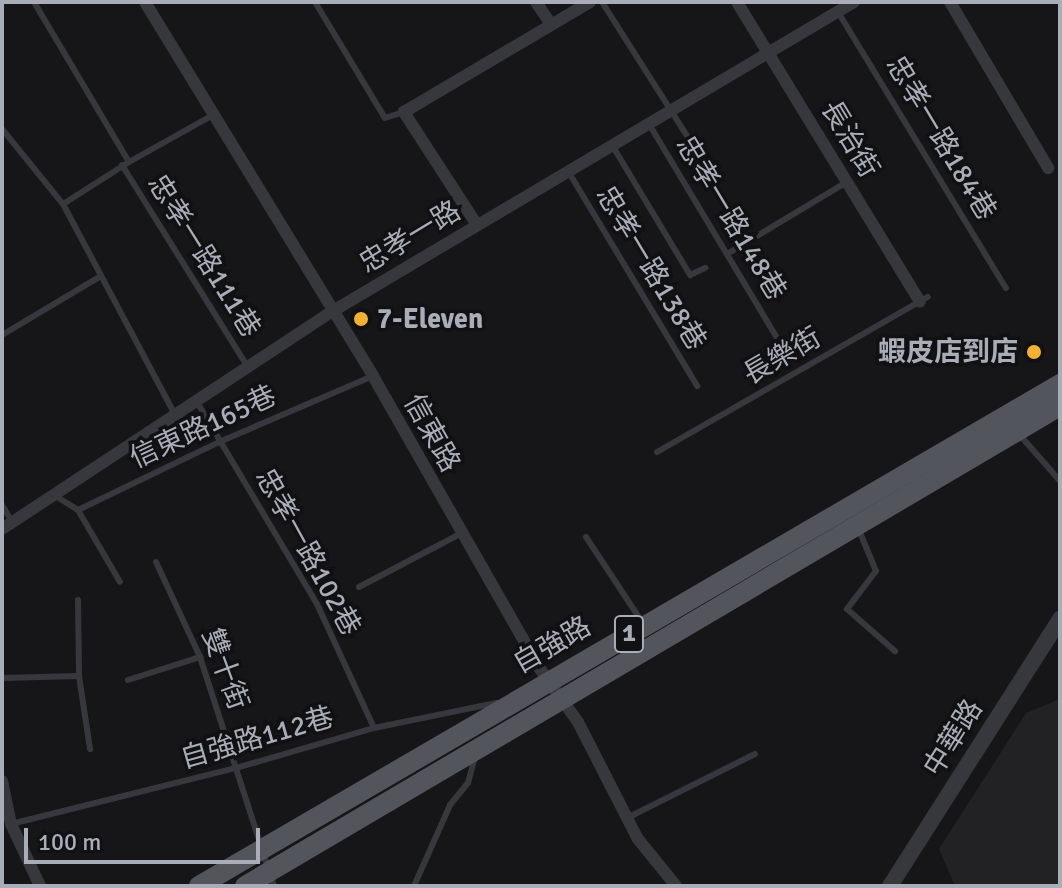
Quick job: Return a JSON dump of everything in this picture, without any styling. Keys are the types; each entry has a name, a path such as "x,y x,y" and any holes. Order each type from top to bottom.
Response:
{"main road":[{"name":"自強路","path":"199,886 1060,384"},
{"name":"自強路","path":"245,886 272,879 477,752 857,525 1017,431 1058,411"}],"street":[{"name":"信東路","path":"145,2 373,376 460,534 578,722 638,839 676,886"},
{"path":"536,2 551,24"},
{"path":"477,225 404,112 590,2"},
{"name":"長治街","path":"737,2 924,300"},
{"path":"950,2 1048,168"},
{"name":"忠孝一路","path":"7,526 174,413 250,369 333,311 845,6"},
{"name":"中華路","path":"890,886 1060,619"},
{"path":"2,781 6,826 40,886"}],"lane":[{"name":"忠孝一路111巷","path":"34,2 125,164 250,369"},
{"path":"315,2 385,118 404,112"},
{"path":"602,2 710,172"},
{"name":"忠孝一路184巷","path":"845,6 1006,288"},
{"path":"63,204 125,164 214,115"},
{"name":"忠孝一路148巷","path":"649,124 776,336"},
{"path":"2,129 10,143 63,204 174,413"},
{"path":"2,148 10,143"},
{"path":"612,145 690,275 705,268"},
{"name":"忠孝一路138巷","path":"568,171 697,386"},
{"path":"727,254 848,182"},
{"path":"2,335 101,276"},
{"name":"長樂街","path":"657,452 924,300"},
{"name":"信東路165巷","path":"78,510 219,442 373,376"},
{"name":"忠孝一路102巷","path":"197,402 317,604 374,728"},
{"path":"1017,431 1060,481"},
{"path":"54,495 78,510 120,582"},
{"path":"2,505 7,526"},
{"path":"857,525 876,571 847,609 895,651"},
{"path":"359,587 460,534"},
{"path":"586,537 644,625"},
{"name":"雙十街","path":"156,562 200,657 272,879"},
{"path":"78,600 79,676 90,749"},
{"path":"128,680 200,657"},
{"path":"2,678 79,676"},
{"name":"自強路112巷","path":"6,826 236,768 374,728 515,699"},
{"path":"414,886 450,805 468,783 477,752"},
{"path":"627,818 755,754"}],"shaded area":[{"path":"1060,699 1060,886 955,886 939,849 1026,713"}],"place":[{"name":"7-Eleven","path":"361,319"},
{"name":"蝦皮店到店","path":"1034,352"}]}
